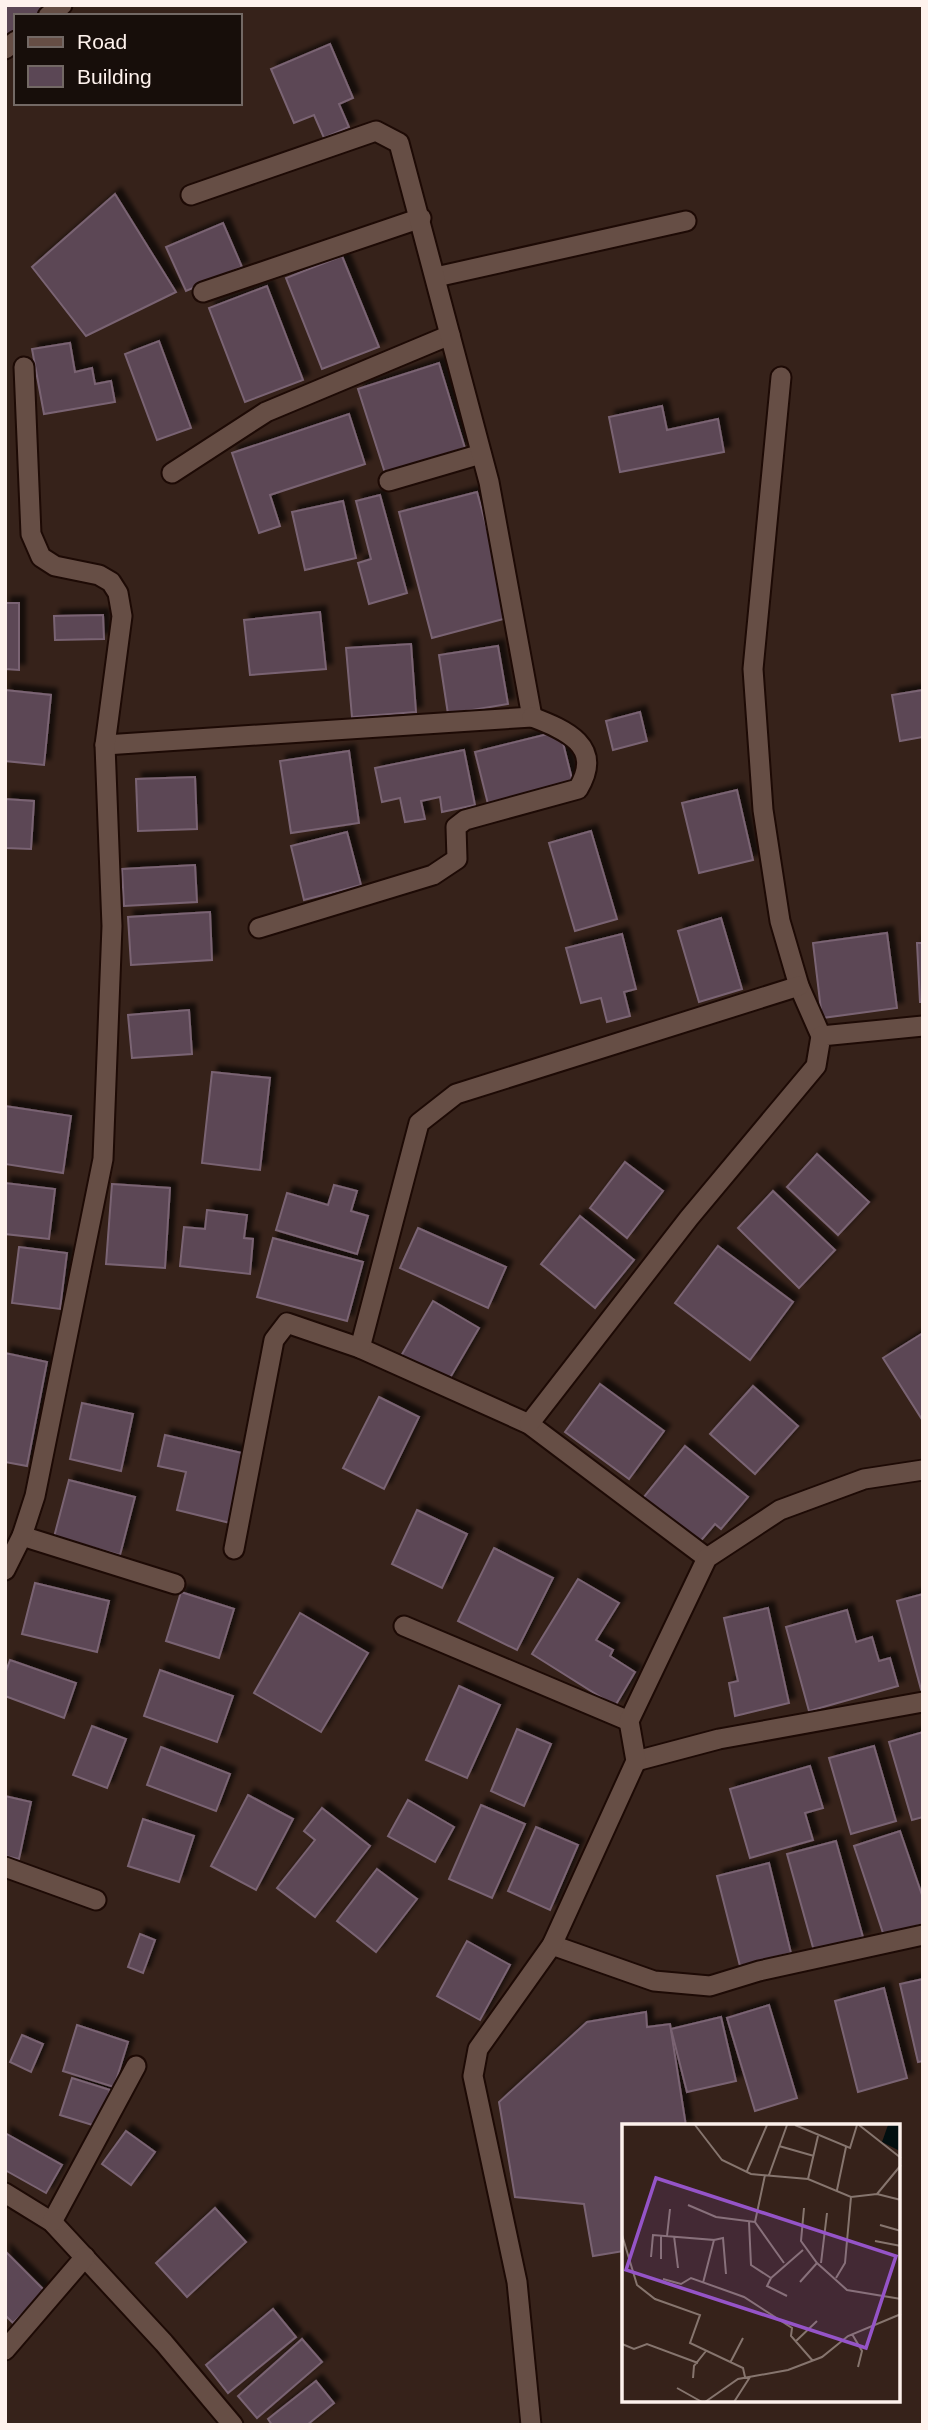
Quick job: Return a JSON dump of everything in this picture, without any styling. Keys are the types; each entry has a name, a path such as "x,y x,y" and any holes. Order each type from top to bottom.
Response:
{"street":[{"path":"191,195 376,131 399,143 489,482 532,717"},
{"path":"203,292 421,218"},
{"path":"436,276 686,221"},
{"path":"172,473 266,412 450,335"},
{"path":"5,1570 22,1536 35,1496 103,1159 112,926 105,745 122,616 118,593 111,582 99,575 55,566 35,548 31,534 24,367"},
{"path":"529,1424 689,1218 816,1066 821,1036 799,986 780,921 763,810 753,669 781,377"},
{"path":"389,481 481,454"},
{"path":"105,745 532,717 567,730 581,746 587,763 586,775 578,789 465,820 456,827 457,859 433,875 258,928"},
{"path":"360,1348 419,1124 456,1094 799,986"},
{"path":"821,1036 923,1026"},
{"path":"234,1549 274,1340 287,1323 360,1348 529,1424 707,1558"},
{"path":"531,2425 517,2282 473,2076 478,2049 552,1945 636,1761 629,1721 707,1558 780,1510 864,1479 923,1470"},
{"path":"22,1536 175,1584"},
{"path":"404,1626 629,1721"},
{"path":"636,1761 719,1739 923,1702"},
{"path":"5,1867 96,1899"},
{"path":"552,1945 654,1981 710,1986 759,1971 923,1934"},
{"path":"52,2222 136,2066"},
{"path":"5,2193 52,2222 164,2343 233,2425"},
{"path":"5,2350 85,2257"}],"building":[{"path":"5,5 39,5 46,14 14,14 14,40 5,47"},
{"path":"330,44 353,98 339,104 349,127 324,138 314,115 294,123 271,69"},
{"path":"115,194 176,292 86,336 32,267"},
{"path":"223,223 242,267 186,291 166,247"},
{"path":"342,256 379,347 322,369 286,278"},
{"path":"267,286 303,380 245,402 209,308"},
{"path":"159,341 191,428 157,440 125,354"},
{"path":"70,343 75,372 92,368 95,384 111,381 115,402 44,414 32,349"},
{"path":"439,363 465,448 385,473 358,389"},
{"path":"662,406 667,430 718,419 724,452 620,472 609,417"},
{"path":"349,414 365,464 270,495 280,526 259,533 232,453"},
{"path":"477,492 511,617 432,638 399,512"},
{"path":"380,495 407,593 369,604 358,563 371,559 356,501"},
{"path":"343,501 356,558 305,570 292,512"},
{"path":"5,603 19,603 19,670 5,669"},
{"path":"320,612 326,669 250,675 244,620"},
{"path":"103,615 104,639 55,640 54,616"},
{"path":"411,644 416,712 352,717 346,648"},
{"path":"498,646 508,704 448,714 439,655"},
{"path":"5,690 51,695 44,765 5,761"},
{"path":"923,690 923,737 900,741 892,695"},
{"path":"640,712 647,741 613,750 606,721"},
{"path":"560,731 573,783 488,804 475,752"},
{"path":"464,750 475,805 442,812 440,797 421,801 425,819 405,822 400,798 382,802 375,768"},
{"path":"349,751 359,823 291,833 280,761"},
{"path":"195,777 197,829 138,831 136,779"},
{"path":"737,790 753,860 699,873 682,803"},
{"path":"5,799 34,801 31,849 5,848"},
{"path":"591,831 617,919 575,931 549,843"},
{"path":"347,832 361,885 304,900 291,846"},
{"path":"195,865 197,902 124,906 122,869"},
{"path":"210,912 212,960 131,965 128,917"},
{"path":"721,918 742,989 699,1002 678,931"},
{"path":"887,933 897,1008 822,1018 813,943"},
{"path":"622,934 636,989 624,992 630,1016 607,1022 601,998 581,1003 566,948"},
{"path":"917,943 923,943 923,1002 920,1002"},
{"path":"189,1010 192,1054 132,1058 128,1015"},
{"path":"212,1072 270,1078 260,1170 202,1163"},
{"path":"5,1106 71,1116 63,1173 5,1164"},
{"path":"817,1154 869,1202 838,1235 787,1187"},
{"path":"625,1162 663,1191 627,1238 590,1208"},
{"path":"5,1183 55,1189 49,1239 5,1234"},
{"path":"112,1184 170,1188 165,1268 106,1264"},
{"path":"334,1185 357,1191 351,1211 368,1216 357,1254 276,1230 287,1193 328,1205"},
{"path":"773,1191 835,1250 799,1288 738,1228"},
{"path":"207,1210 247,1215 244,1238 253,1239 250,1274 180,1266 184,1227 205,1229"},
{"path":"580,1216 634,1260 595,1308 541,1264"},
{"path":"418,1228 506,1267 488,1308 400,1268"},
{"path":"273,1238 363,1262 347,1321 257,1297"},
{"path":"718,1246 793,1302 750,1360 675,1303"},
{"path":"19,1247 67,1253 60,1309 12,1303"},
{"path":"433,1301 479,1328 447,1383 401,1356"},
{"path":"923,1333 923,1421 883,1358"},
{"path":"5,1353 47,1362 27,1466 5,1462"},
{"path":"600,1384 664,1431 629,1479 565,1432"},
{"path":"753,1386 798,1426 755,1474 710,1434"},
{"path":"379,1397 419,1417 384,1489 343,1468"},
{"path":"82,1403 133,1414 121,1471 70,1459"},
{"path":"165,1435 246,1454 230,1523 177,1510 186,1472 158,1466"},
{"path":"685,1446 748,1497 721,1529 715,1524 698,1544 643,1498"},
{"path":"69,1480 135,1497 120,1555 54,1537"},
{"path":"417,1510 467,1534 442,1588 392,1564"},
{"path":"494,1548 553,1578 517,1650 458,1621"},
{"path":"578,1579 619,1603 596,1640 613,1650 610,1656 635,1672 615,1706 532,1654"},
{"path":"35,1583 109,1601 97,1652 22,1634"},
{"path":"181,1592 234,1609 219,1658 166,1641"},
{"path":"923,1594 923,1693 922,1693 897,1601"},
{"path":"768,1608 789,1703 735,1716 729,1683 738,1681 724,1618"},
{"path":"847,1610 856,1642 872,1637 879,1661 890,1658 898,1686 809,1711 786,1627"},
{"path":"300,1613 368,1653 321,1732 254,1693"},
{"path":"10,1660 76,1683 64,1718 5,1696 5,1674"},
{"path":"160,1670 233,1696 217,1742 144,1716"},
{"path":"459,1686 500,1705 467,1778 426,1760"},
{"path":"92,1726 126,1739 107,1788 73,1775"},
{"path":"517,1729 551,1744 524,1806 491,1791"},
{"path":"923,1732 923,1817 912,1820 889,1742"},
{"path":"874,1746 896,1821 851,1834 829,1758"},
{"path":"161,1747 230,1774 216,1811 147,1785"},
{"path":"810,1766 823,1808 805,1813 813,1840 750,1858 730,1789"},
{"path":"248,1795 293,1819 256,1890 211,1866"},
{"path":"5,1796 31,1802 19,1859 5,1856"},
{"path":"408,1800 454,1827 435,1862 388,1836"},
{"path":"481,1805 525,1824 492,1898 449,1879"},
{"path":"322,1808 370,1846 315,1917 277,1888 315,1840 304,1831"},
{"path":"143,1819 194,1836 179,1882 128,1866"},
{"path":"536,1827 578,1845 550,1910 508,1891"},
{"path":"900,1831 923,1898 923,1924 884,1936 854,1846"},
{"path":"836,1841 863,1937 814,1951 787,1854"},
{"path":"769,1863 791,1953 740,1966 717,1876"},
{"path":"377,1869 417,1899 376,1952 337,1921"},
{"path":"140,1934 155,1940 143,1973 128,1967"},
{"path":"467,1941 510,1965 480,2020 437,1996"},
{"path":"923,1979 923,2061 918,2062 900,1984"},
{"path":"884,1988 907,2078 858,2092 835,2001"},
{"path":"769,2005 797,2098 755,2111 727,2018"},
{"path":"646,2012 647,2027 670,2024 686,2124 622,2124 622,2251 593,2256 584,2204 515,2197 499,2102 587,2022"},
{"path":"721,2017 736,2081 687,2092 671,2029"},
{"path":"77,2025 128,2042 114,2087 63,2071"},
{"path":"22,2035 43,2044 31,2072 10,2062"},
{"path":"72,2078 110,2090 99,2127 60,2115"},
{"path":"126,2131 155,2152 131,2185 102,2164"},
{"path":"5,2133 62,2165 46,2193 5,2170"},
{"path":"215,2208 246,2242 187,2297 156,2263"},
{"path":"5,2251 45,2291 13,2323 5,2315"},
{"path":"273,2309 296,2337 228,2393 206,2365"},
{"path":"302,2339 322,2362 257,2418 238,2396"},
{"path":"316,2381 334,2403 307,2425 272,2425 268,2419"}]}
